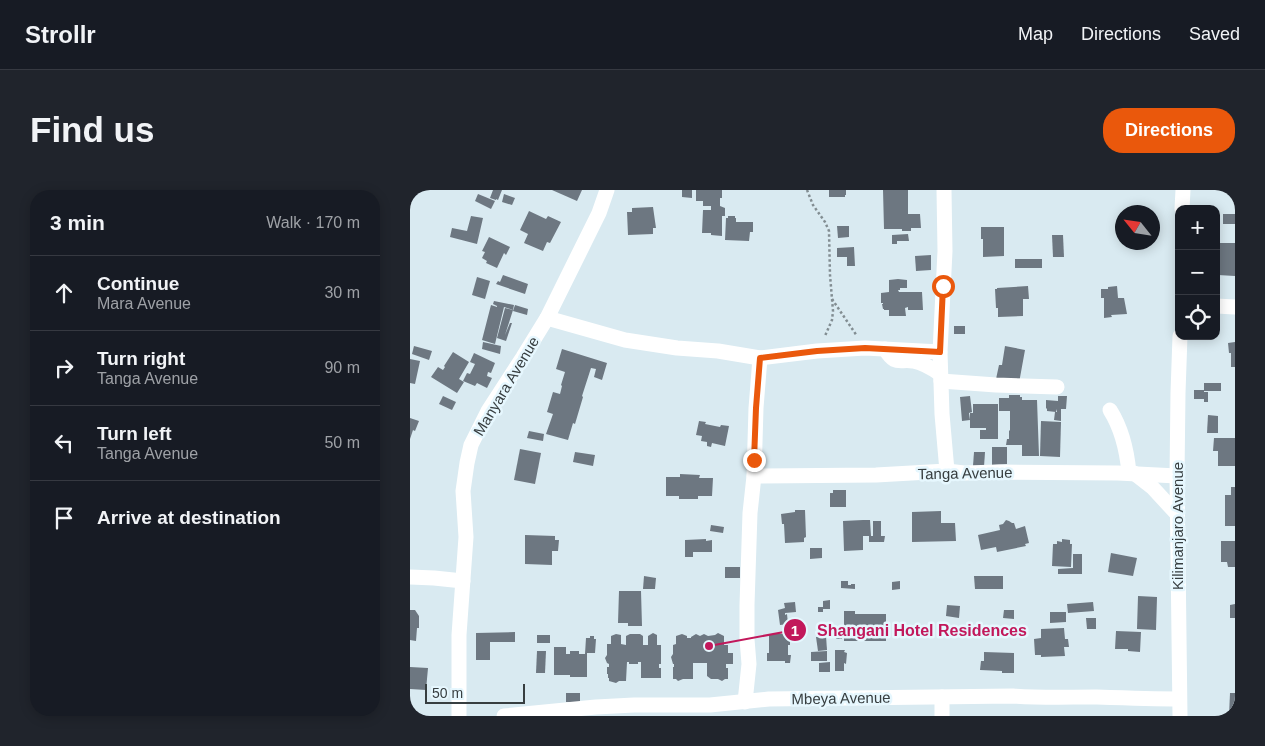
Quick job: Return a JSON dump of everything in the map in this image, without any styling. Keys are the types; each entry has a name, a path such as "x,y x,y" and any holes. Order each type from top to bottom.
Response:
{"street":[{"name":"Manyara Avenue","path":"459,716 459,635 466,537 463,491 466,463 488,411 547,318 599,213 607,190"},
{"path":"944,190 945,251 940,377 947,471"},
{"path":"1182,205 1183,190"},
{"path":"1220,306 1235,307"},
{"path":"547,318 625,340 760,358 817,351 865,348 940,352"},
{"name":"Kilimanjaro Avenue","path":"1180,340 1177,514 1180,716"},
{"path":"886,349 896,361 918,362 940,377 1004,386 1057,387"},
{"path":"738,707 749,664 747,605 749,542 760,358"},
{"path":"1110,410 1116,419 1124,440 1131,473 1152,487 1177,514"},
{"name":"Tanga Avenue","path":"754,476 876,476 947,471 964,473 1131,473 1177,476"},
{"path":"410,577 463,581"},
{"name":"Mbeya Avenue","path":"504,716 634,704 738,707 769,699 1013,696 1037,698 1179,699"},
{"path":"942,697 942,716"}],"path":[{"path":"807,190 828,231 833,311 828,332 817,351"},
{"path":"831,297 865,348"}],"building":[{"path":"493,190 502,190 498,200 490,198"},
{"path":"552,190 582,190 577,201"},
{"path":"682,190 692,190 692,198 682,197"},
{"path":"696,190 722,190 720,206 725,208 725,216 722,216 722,236 702,233 703,210 711,210 711,206 703,206 703,201 696,201"},
{"path":"829,190 846,190 846,195 845,197 829,197"},
{"path":"883,190 908,190 908,214 920,214 921,228 911,228 911,231 884,229"},
{"path":"478,194 495,201 491,209 475,201"},
{"path":"504,194 515,198 512,205 502,202"},
{"path":"653,207 656,228 653,228 653,234 628,235 627,212 632,212 632,208"},
{"path":"529,211 546,219 548,216 561,222 550,243 547,242 543,251 524,243 528,234 520,230"},
{"path":"1223,214 1235,214 1235,224 1223,224"},
{"path":"471,216 483,218 477,244 450,237 452,228 467,231"},
{"path":"728,216 735,216 736,222 753,222 753,232 750,232 749,241 725,240 726,218"},
{"path":"837,226 849,226 849,237 838,238"},
{"path":"981,227 1004,227 1004,256 983,257"},
{"path":"908,234 909,241 897,241 897,244 892,244 892,235"},
{"path":"1052,235 1063,235 1064,257 1053,257"},
{"path":"489,237 510,247 506,255 504,253 497,268 486,263 487,261 482,258 485,252 482,251"},
{"path":"1220,243 1235,243 1235,276 1220,275"},
{"path":"854,247 855,266 847,266 847,257 837,257 837,248"},
{"path":"931,255 931,270 916,271 915,256"},
{"path":"1015,259 1042,259 1042,268 1015,268"},
{"path":"503,275 528,284 525,294 496,284 498,281 500,282"},
{"path":"477,277 490,281 485,299 472,295"},
{"path":"889,280 907,280 907,288 900,288 899,292 922,292 923,310 908,310 908,307 905,308 906,316 889,316 889,310 883,309 881,293 889,292"},
{"path":"1028,286 1029,299 1023,299 1023,316 998,317 995,289"},
{"path":"1117,286 1118,298 1124,298 1127,314 1111,315 1112,317 1104,318 1104,298 1101,298 1101,289"},
{"path":"494,301 514,305 513,310 504,307 495,344 482,340 491,305 497,307 493,304"},
{"path":"515,305 528,309 527,315 513,311"},
{"path":"505,308 513,310 505,335 510,323 512,323 506,341 497,338"},
{"path":"954,326 965,326 965,334 954,334"},
{"path":"483,342 501,346 500,354 482,349"},
{"path":"1235,342 1235,367 1231,367 1231,353 1229,353 1228,343"},
{"path":"414,346 432,351 429,360 412,354"},
{"path":"1005,346 1025,350 1019,383 996,379 999,365 1002,365"},
{"path":"562,349 607,363 602,380 594,377 596,369 591,368 575,424 573,423 568,440 546,434 553,414 547,412 553,392 560,394 565,372 556,369"},
{"path":"453,352 469,362 459,379 464,382 457,393 431,377 438,367 443,370"},
{"path":"474,353 495,363 491,373 488,372 487,376 492,378 487,388 477,383 475,386 463,381 467,373 470,374 475,364 470,362"},
{"path":"410,359 420,361 415,384 410,383"},
{"path":"1204,383 1221,383 1221,391 1204,391"},
{"path":"1194,390 1208,392 1208,402 1204,402 1204,399 1194,399"},
{"path":"1009,395 1020,395 1022,400 1037,400 1039,456 1022,456 1022,445 1006,445 1007,439 1009,439 1010,411 999,411 999,398 1009,398"},
{"path":"443,396 456,402 452,410 439,404"},
{"path":"970,396 972,412 969,413 970,420 962,421 960,397"},
{"path":"1058,396 1067,396 1066,409 1061,409 1061,421 1054,420 1056,412 1047,411 1046,400 1058,401"},
{"path":"973,404 998,404 998,439 980,439 980,430 986,430 986,428 970,428 970,413 973,413"},
{"path":"1208,415 1218,416 1218,433 1207,433"},
{"path":"410,418 419,421 410,439"},
{"path":"699,421 720,427 721,425 729,426 725,446 712,443 711,447 707,446 707,442 701,441 702,436 696,435"},
{"path":"1041,421 1061,422 1060,457 1040,456"},
{"path":"529,431 544,434 543,441 527,438"},
{"path":"1214,438 1235,438 1235,466 1218,466 1218,451 1213,451"},
{"path":"992,447 1007,447 1007,464 992,465"},
{"path":"520,449 541,453 535,484 514,480"},
{"path":"575,452 595,455 593,466 573,462"},
{"path":"974,452 985,452 984,467 973,466"},
{"path":"680,474 700,475 699,478 713,478 712,496 698,496 698,499 679,499 679,496 666,496 666,477 680,477"},
{"path":"1231,487 1235,487 1235,526 1225,526 1225,495 1231,495"},
{"path":"833,490 846,490 846,507 830,507 830,493 833,493"},
{"path":"795,510 805,510 806,537 804,542 785,543 784,524 782,524 781,514 795,512"},
{"path":"941,511 941,523 955,523 956,541 912,542 912,512"},
{"path":"870,520 871,536 863,536 863,550 844,551 843,521"},
{"path":"1006,520 1014,523 1016,529 1025,526 1029,543 1025,544 1026,546 997,552 996,547 981,550 978,535 1000,530 999,525 1003,524"},
{"path":"873,521 881,521 881,536 885,536 884,542 869,542 869,536 873,536"},
{"path":"711,525 724,527 723,533 710,531"},
{"path":"525,535 555,536 555,540 559,540 558,551 552,551 552,565 525,564"},
{"path":"706,539 706,541 712,540 712,552 693,552 693,557 685,557 685,540"},
{"path":"1062,539 1070,540 1070,544 1072,544 1071,567 1052,566 1053,544 1057,544 1057,541 1062,542"},
{"path":"1221,541 1235,541 1235,567 1228,567 1227,562 1221,562"},
{"path":"810,548 822,548 822,558 810,559"},
{"path":"1111,553 1137,558 1133,576 1108,572"},
{"path":"1073,554 1082,554 1082,574 1058,574 1058,569 1073,568"},
{"path":"725,567 740,567 740,578 725,578"},
{"path":"644,576 656,578 655,589 643,589"},
{"path":"974,576 1003,576 1003,589 975,589"},
{"path":"841,581 848,581 848,585 855,584 855,589 841,588"},
{"path":"900,581 900,589 892,590 892,582"},
{"path":"619,591 641,591 642,626 628,626 628,623 618,623"},
{"path":"1138,596 1157,597 1156,630 1137,629"},
{"path":"830,600 830,609 823,609 823,612 818,612 818,607 823,607 823,601"},
{"path":"795,602 796,612 785,613 785,615 787,614 788,624 780,625 778,610 785,608 784,603"},
{"path":"1093,602 1094,611 1068,613 1067,604"},
{"path":"1235,604 1235,618 1230,618 1230,605"},
{"path":"947,605 960,606 959,618 946,616"},
{"path":"410,610 415,610 419,616 416,641 410,640"},
{"path":"1004,610 1014,610 1014,619 1003,618"},
{"path":"844,611 855,611 855,614 886,614 886,641 844,641"},
{"path":"1050,612 1066,612 1066,622 1050,623"},
{"path":"1086,618 1096,618 1096,629 1087,629"},
{"path":"835,628 841,628 842,639 836,639"},
{"path":"1064,628 1065,639 1068,639 1069,647 1064,647 1065,656 1041,657 1041,655 1035,655 1034,639 1041,638 1041,629"},
{"path":"1116,631 1141,632 1140,652 1128,651 1128,649 1115,649"},
{"path":"515,632 515,642 490,642 490,660 476,660 476,633"},
{"path":"653,633 657,635 657,645 661,645 661,664 659,664 659,668 661,668 661,678 641,678 641,662 629,664 627,662 626,681 616,683 609,681 607,667 609,667 609,664 605,658 607,655 607,644 611,644 611,636 621,635 621,644 626,645 626,636 640,634 643,636 643,645 648,645 648,636"},
{"path":"718,633 724,636 724,645 728,645 728,653 733,653 733,664 726,664 728,679 722,681 711,679 707,676 707,663 693,663 693,679 678,681 673,679 674,664 671,657 673,645 676,644 676,636 682,634 687,636 687,638 691,638 696,634 708,636"},
{"path":"769,634 790,634 788,655 791,655 790,663 785,663 785,661 767,661"},
{"path":"537,635 550,635 550,643 537,643"},
{"path":"590,636 594,636 594,639 596,639 595,653 587,653 587,677 554,675 554,647 566,647 566,654 570,654 570,651 579,651 579,654 585,654 586,638 590,638"},
{"path":"826,636 827,650 818,651 816,637"},
{"path":"835,650 845,650 844,652 847,653 844,671 835,671"},
{"path":"537,651 546,651 545,673 536,673"},
{"path":"827,651 827,661 811,661 811,652"},
{"path":"984,652 1014,653 1014,673 980,670 981,661 984,661"},
{"path":"830,662 830,672 819,672 819,663"},
{"path":"410,667 428,668 426,690 410,689"},
{"path":"566,693 580,693 580,702 566,702"},
{"path":"1230,693 1235,693 1235,716 1229,716"}],"place":[{"name":"Shangani Hotel Residences","path":"709,646"}],"route":[{"path":"754,460 760,358 817,351 865,348 940,352 943,286"}]}
